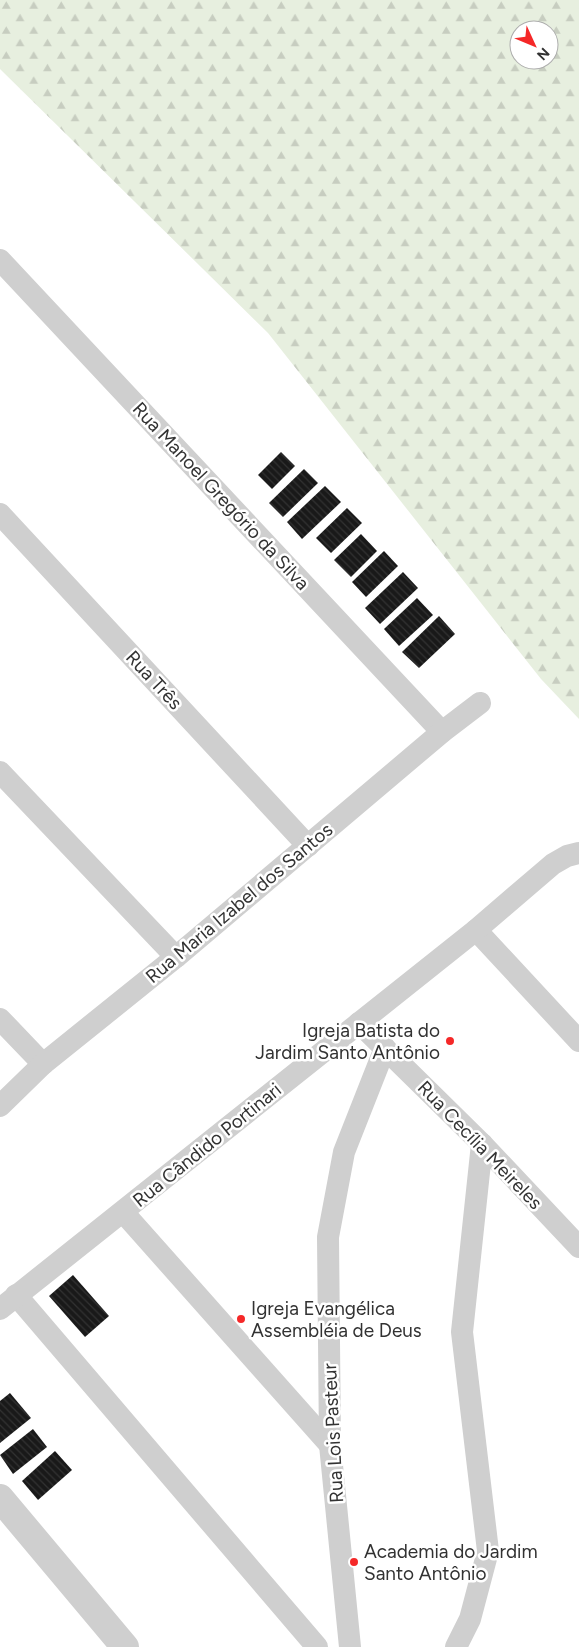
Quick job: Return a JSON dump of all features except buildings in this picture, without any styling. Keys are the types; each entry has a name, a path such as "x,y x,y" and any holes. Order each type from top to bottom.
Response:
{"street":[{"name":"Rua Manoel Gregório da Silva","path":"0,260 442,732"},
{"name":"Rua Três","path":"0,514 308,846"},
{"name":"Rua Maria Izabel dos Santos","path":"0,1106 43,1064 176,956 442,732 480,704"},
{"path":"0,772 176,956"},
{"name":"Rua Cândido Portinari","path":"8,1302 476,930 553,864 567,856 579,853"},
{"path":"476,930 579,1040"},
{"path":"0,1020 43,1064"},
{"name":"Rua Cecília Meireles","path":"360,1023 482,1144 579,1247"},
{"name":"Rua Lois Pasteur","path":"350,1647 330,1445 328,1237 344,1152 385,1048"},
{"path":"456,1647 470,1619 488,1551 462,1332 482,1144"},
{"path":"123,1212 330,1445"},
{"path":"8,1302 317,1647"},
{"path":"0,1498 125,1647"}],"green space":[{"path":"0,0 579,0 579,719 541,679 268,333 0,69"}],"place":[{"name":"Igreja Batista do Jardim Santo Antônio","path":"450,1041"},
{"name":"Igreja Evangélica Assembléia de Deus","path":"241,1319"},
{"name":"Academia do Jardim Santo Antônio","path":"354,1562"}]}
